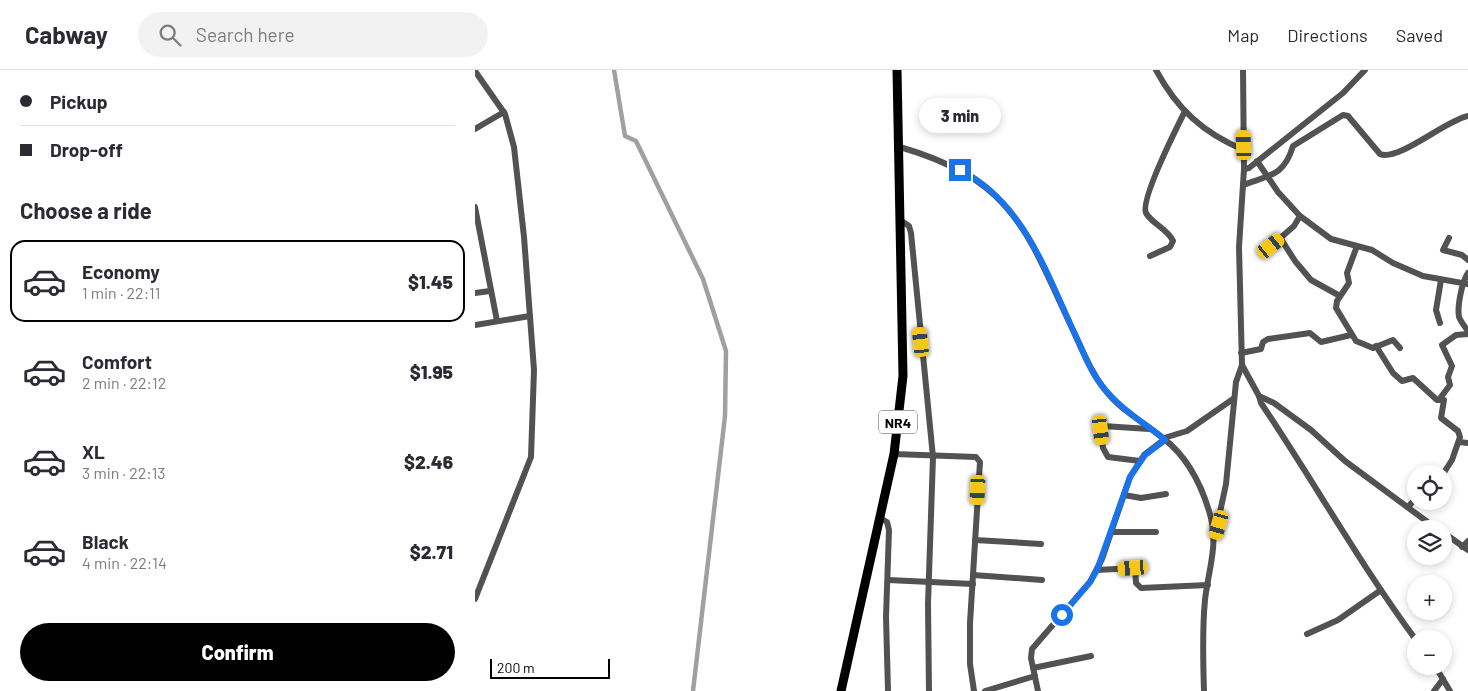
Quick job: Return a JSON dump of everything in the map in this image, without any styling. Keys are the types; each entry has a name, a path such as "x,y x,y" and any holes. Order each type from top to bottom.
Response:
{"highway":[{"name":"NR4","path":"841,691 894,454 903,376 897,70"}],"street":[{"path":"1156,70 1185,112 1219,139 1244,150"},
{"path":"1243,70 1244,169 1239,247 1242,365 1261,403 1309,475 1341,530 1409,630"},
{"path":"1244,169 1249,168 1343,93 1365,70"},
{"path":"475,71 504,112 513,147 534,370 531,457 475,599"},
{"path":"475,129 504,112"},
{"path":"1150,256 1170,246 1173,241 1147,215 1145,208 1157,168 1185,112"},
{"path":"1243,186 1268,176 1285,166 1293,146 1343,116 1348,116 1361,135 1379,154 1385,156 1413,146 1448,124 1468,116"},
{"path":"900,147 925,154 971,176 993,192 1015,215 1026,232 1096,378 1113,400 1165,439 1187,463 1199,485 1215,538"},
{"path":"1257,161 1278,192 1301,216 1331,239 1372,250 1413,272 1441,280 1466,283"},
{"path":"475,207 497,321"},
{"path":"1262,254 1281,238 1301,216"},
{"path":"900,220 909,226 911,233 933,457 929,580 929,691"},
{"path":"1281,238 1295,261 1311,280 1340,296"},
{"path":"1449,238 1443,250 1462,255 1468,260"},
{"path":"1357,246 1347,272 1349,283 1340,296 1336,308 1351,335 1359,343 1370,347 1393,340 1400,348"},
{"path":"1449,465 1460,437 1458,431 1441,418 1441,397 1450,385 1448,377 1452,366 1442,345 1456,336 1468,333 1459,317 1468,273"},
{"path":"1440,323 1437,310 1441,280"},
{"path":"475,293 490,291"},
{"path":"475,325 530,316"},
{"path":"1241,353 1261,349 1263,342 1268,339 1310,333 1321,342 1351,335"},
{"path":"1376,346 1397,377 1403,382 1413,378 1437,400 1442,400"},
{"path":"1204,691 1203,657 1208,585 1225,484 1233,399 1237,376 1242,365"},
{"path":"1259,396 1274,403 1311,430 1345,461 1407,506"},
{"path":"1038,691 1031,655 1034,646 1085,588 1097,570 1130,477 1140,461 1165,439 1187,431 1233,399"},
{"path":"1140,461 1108,457 1103,448 1101,428 1103,426 1151,429"},
{"path":"1459,442 1468,443"},
{"path":"894,454 978,459 980,468 973,575 970,664 974,691"},
{"path":"1124,495 1141,498 1166,494"},
{"path":"1412,510 1425,520"},
{"path":"880,518 888,524 888,691"},
{"path":"1111,532 1156,532"},
{"path":"1452,539 1465,548 1468,540"},
{"path":"975,540 1041,544"},
{"path":"1097,570 1135,568 1136,583 1141,588 1208,585"},
{"path":"973,575 1042,580"},
{"path":"888,580 929,580 973,584"},
{"path":"1307,634 1338,620 1381,590"},
{"path":"1033,668 1091,656"},
{"path":"1441,675 1450,691"},
{"path":"985,691 1035,676"},
{"path":"1433,691 1443,679"}],"waterway":[{"path":"614,70 625,136 636,141 703,279 726,351 725,416 693,691"}],"route":[{"path":"960,170 993,192 1015,215 1026,232 1089,365 1104,390 1124,410 1165,440 1145,455 1130,477 1097,570 1090,582 1062,615"}]}
